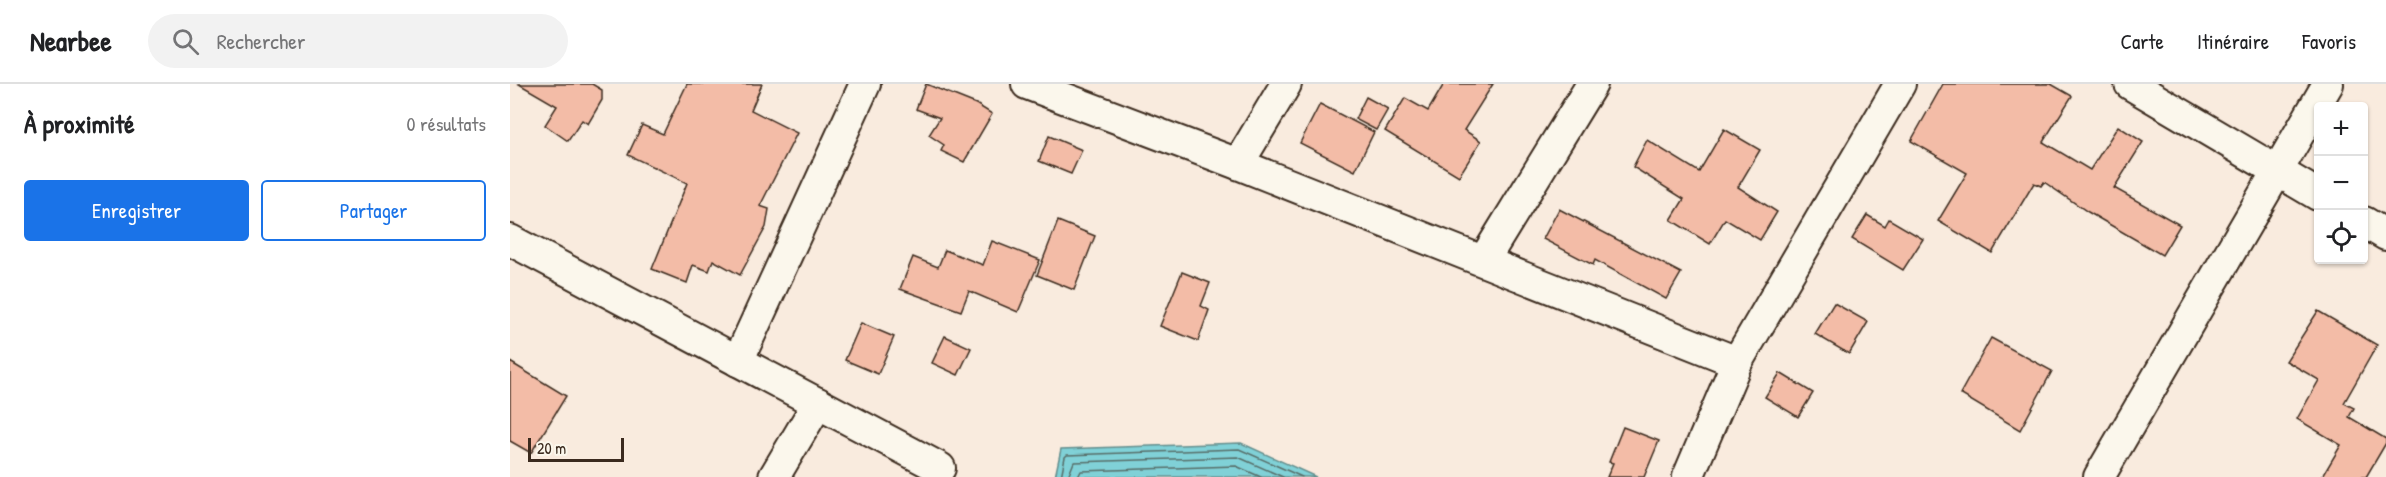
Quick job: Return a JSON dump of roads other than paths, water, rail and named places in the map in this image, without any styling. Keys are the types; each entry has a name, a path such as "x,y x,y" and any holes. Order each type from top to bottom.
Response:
{"street":[{"path":"738,361 865,84"},
{"path":"1027,84 1484,260 1737,362"},
{"path":"1238,164 1286,84"},
{"path":"1484,260 1592,84"},
{"path":"1688,477 1737,362 1900,84"},
{"path":"2130,84 2314,192"},
{"path":"2099,477 2328,84"},
{"path":"2368,224 2386,235"},
{"path":"510,240 940,468"},
{"path":"774,477 818,403"}],"water":[{"path":"1241,443 1316,477 1055,477 1061,449"}]}
